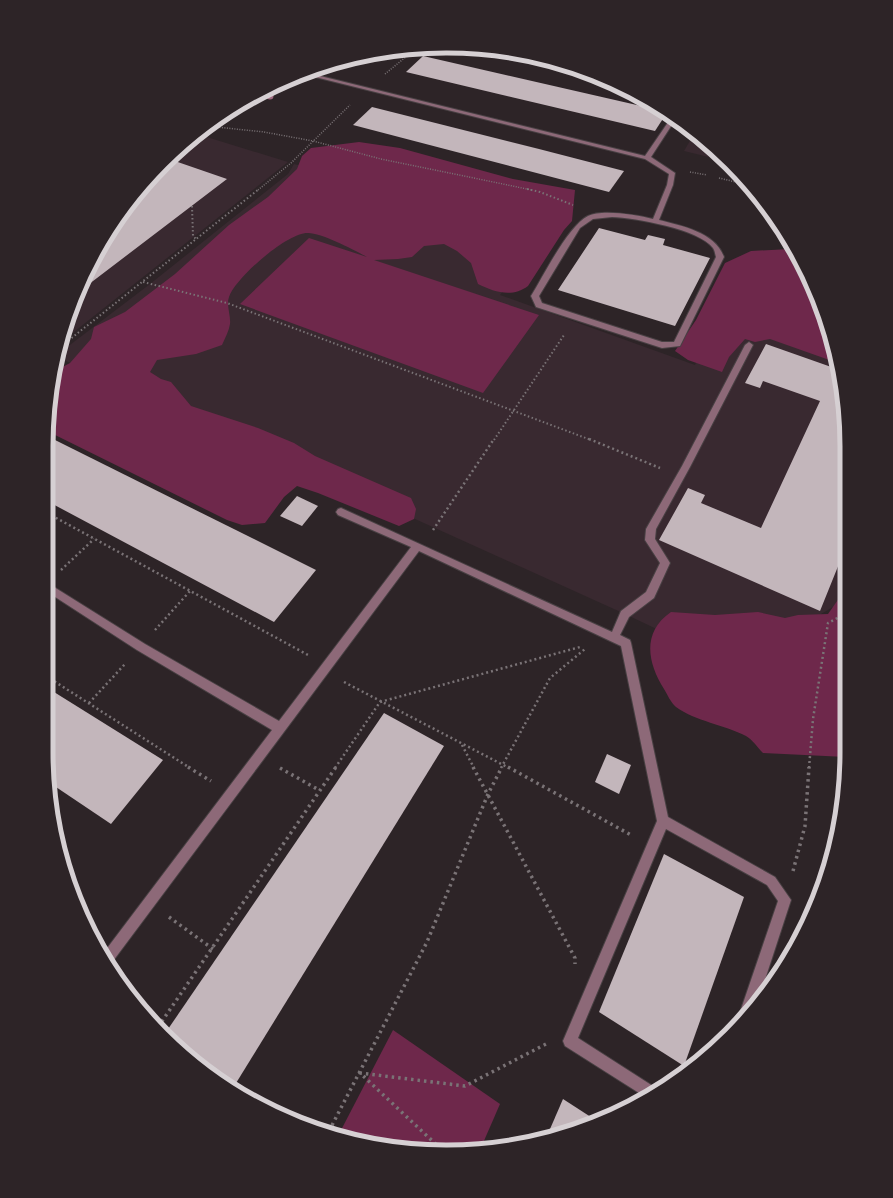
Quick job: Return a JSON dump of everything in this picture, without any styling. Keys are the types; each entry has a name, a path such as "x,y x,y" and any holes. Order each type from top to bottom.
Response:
{"lane":[{"path":"315,76 647,158 672,172 670,185 655,221"},
{"path":"647,158 670,123"},
{"path":"627,215 655,221 701,238 715,246 720,257 677,344 662,345 539,305 535,296 577,226 592,217 627,215"},
{"path":"610,636 625,614 650,595 665,564 650,540 651,529 680,477 749,344"},
{"path":"341,512 626,643 663,821 570,1041 647,1090"},
{"path":"110,955 416,546"},
{"path":"53,590 141,647 280,728"},
{"path":"663,821 771,881 785,900 757,993"}],"path":[{"path":"67,342 197,240 291,163 367,88 408,55"},
{"path":"217,127 264,132 313,141 381,159 540,192 568,202 592,217"},
{"path":"664,167 709,176"},
{"path":"717,178 738,183"},
{"path":"192,206 193,236 197,240"},
{"path":"143,282 227,303 514,410 623,452 680,477"},
{"path":"416,546 435,528 576,316"},
{"path":"53,516 325,668 380,702 503,764 652,846"},
{"path":"57,574 94,539"},
{"path":"785,900 805,826 813,719 828,623 840,617"},
{"path":"161,1022 380,702 591,644 610,636"},
{"path":"331,1127 427,942 488,794 503,764 550,678 591,644"},
{"path":"53,680 214,782"},
{"path":"462,744 575,958 575,966"},
{"path":"258,756 319,790"},
{"path":"149,903 212,949"},
{"path":"360,1073 465,1086 546,1044 570,1041"},
{"path":"360,1073 436,1145"}],"shaded area":[{"path":"204,136 288,162 69,336 83,296 94,272 119,228 134,207 168,168"},
{"path":"691,139 714,158 684,151"},
{"path":"359,142 400,148 513,179 575,190 572,221 564,230 528,286 522,290 509,293 490,289 478,284 471,263 457,251 444,244 424,246 412,257 374,260 539,315 483,393 240,304 309,238 367,257 329,239 308,233 288,240 276,248 251,268 233,289 228,300 230,321 229,327 222,345 196,354 157,360 150,372 161,379 171,382 191,406 258,428 294,443 315,456 411,498 416,509 414,519 399,526 297,486 284,497 265,523 242,525 227,520 53,434 56,395 61,368 70,363 91,339 94,327 125,312 175,274 229,225 268,197 297,169 302,156 311,148"},
{"path":"294,164 550,229 500,295 695,365 727,286 815,310 827,345 837,395 840,446 840,603 821,614 808,701 625,614 63,360 65,348 150,284 288,174"},
{"path":"787,249 810,296 827,345 830,360 770,339 755,342 745,339 729,357 722,372 688,360 675,351 696,320 725,263 751,251"},
{"path":"840,597 840,757 763,753 748,737 684,712 676,707 669,698 658,679 651,658 650,648 655,629 671,612 715,615 758,612 785,618 798,615 828,614"},
{"path":"393,1030 500,1104 483,1143 446,1145 395,1142 341,1131"}],"building":[{"path":"423,56 644,107 663,118 655,131 406,72"},
{"path":"372,107 624,171 609,192 353,125"},
{"path":"176,161 227,179 88,285 119,228 134,207"},
{"path":"599,228 645,240 648,235 665,239 663,245 710,258 675,326 558,290"},
{"path":"766,344 831,367 837,395 839,421 840,561 820,611 659,540 688,488 705,495 701,503 761,528 820,401 763,381 760,388 745,383"},
{"path":"53,439 316,570 274,622 53,504"},
{"path":"297,496 318,506 302,526 280,516"},
{"path":"53,691 163,760 111,824 55,786"},
{"path":"384,713 444,746 236,1084 207,1064 168,1030"},
{"path":"607,754 631,765 619,794 595,782"},
{"path":"664,854 744,897 684,1065 599,1012"},
{"path":"563,1099 591,1117 573,1124 549,1132"}]}
